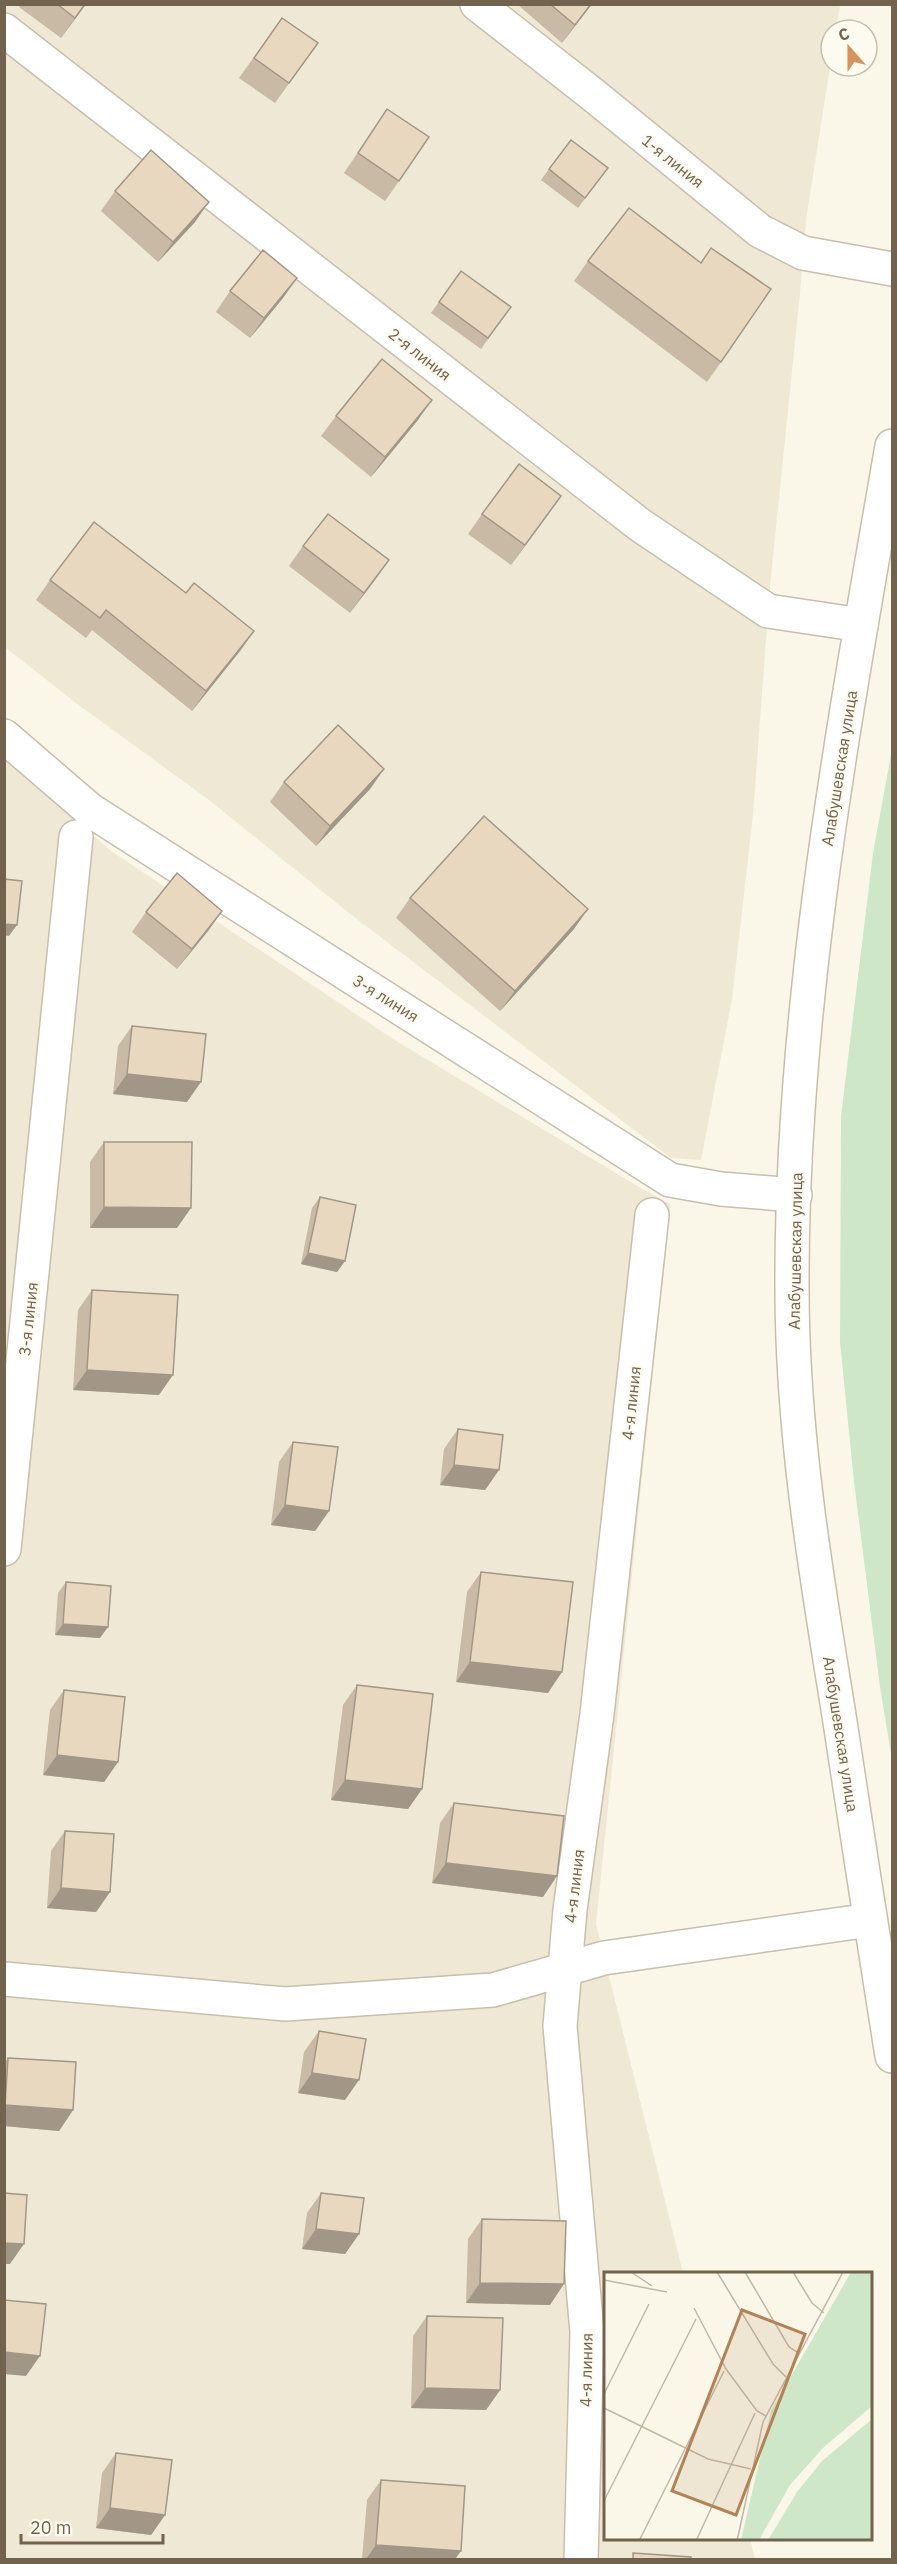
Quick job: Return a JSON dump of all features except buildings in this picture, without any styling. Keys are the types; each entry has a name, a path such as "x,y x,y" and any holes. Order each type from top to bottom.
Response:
{"street":[{"name":"1-я линия","path":"477,4 760,231 803,253 892,269"},
{"name":"2-я линия","path":"4,30 659,539 768,611 861,625"},
{"name":"Алабушевская улица","path":"892,446 861,625 814,934 798,1110 792,1286 796,1402 813,1556 892,2056"},
{"name":"3-я линия","path":"4,736 90,810 670,1180 721,1189 795,1195"},
{"name":"3-я линия","path":"4,1549 76,837"},
{"name":"4-я линия","path":"581,2559 587,2332 560,2026 570,1910 597,1714 652,1215"},
{"path":"4,1979 285,2004 493,1990 604,1958 870,1920"}],"shaded area":[{"path":"4,5 840,5 838,18 819,18 819,78 828,78 806,220 770,586 753,815 732,999 701,1160 671,1158 349,913 209,800 72,700 5,647"},
{"path":"4,757 111,851 393,1039 670,1204 596,1924 683,2272 604,2272 604,2540 750,2540 755,2559 5,2559"}],"green space":[{"path":"892,749 892,1760 880,1687 854,1482 840,1342 841,1116 873,853"}]}
